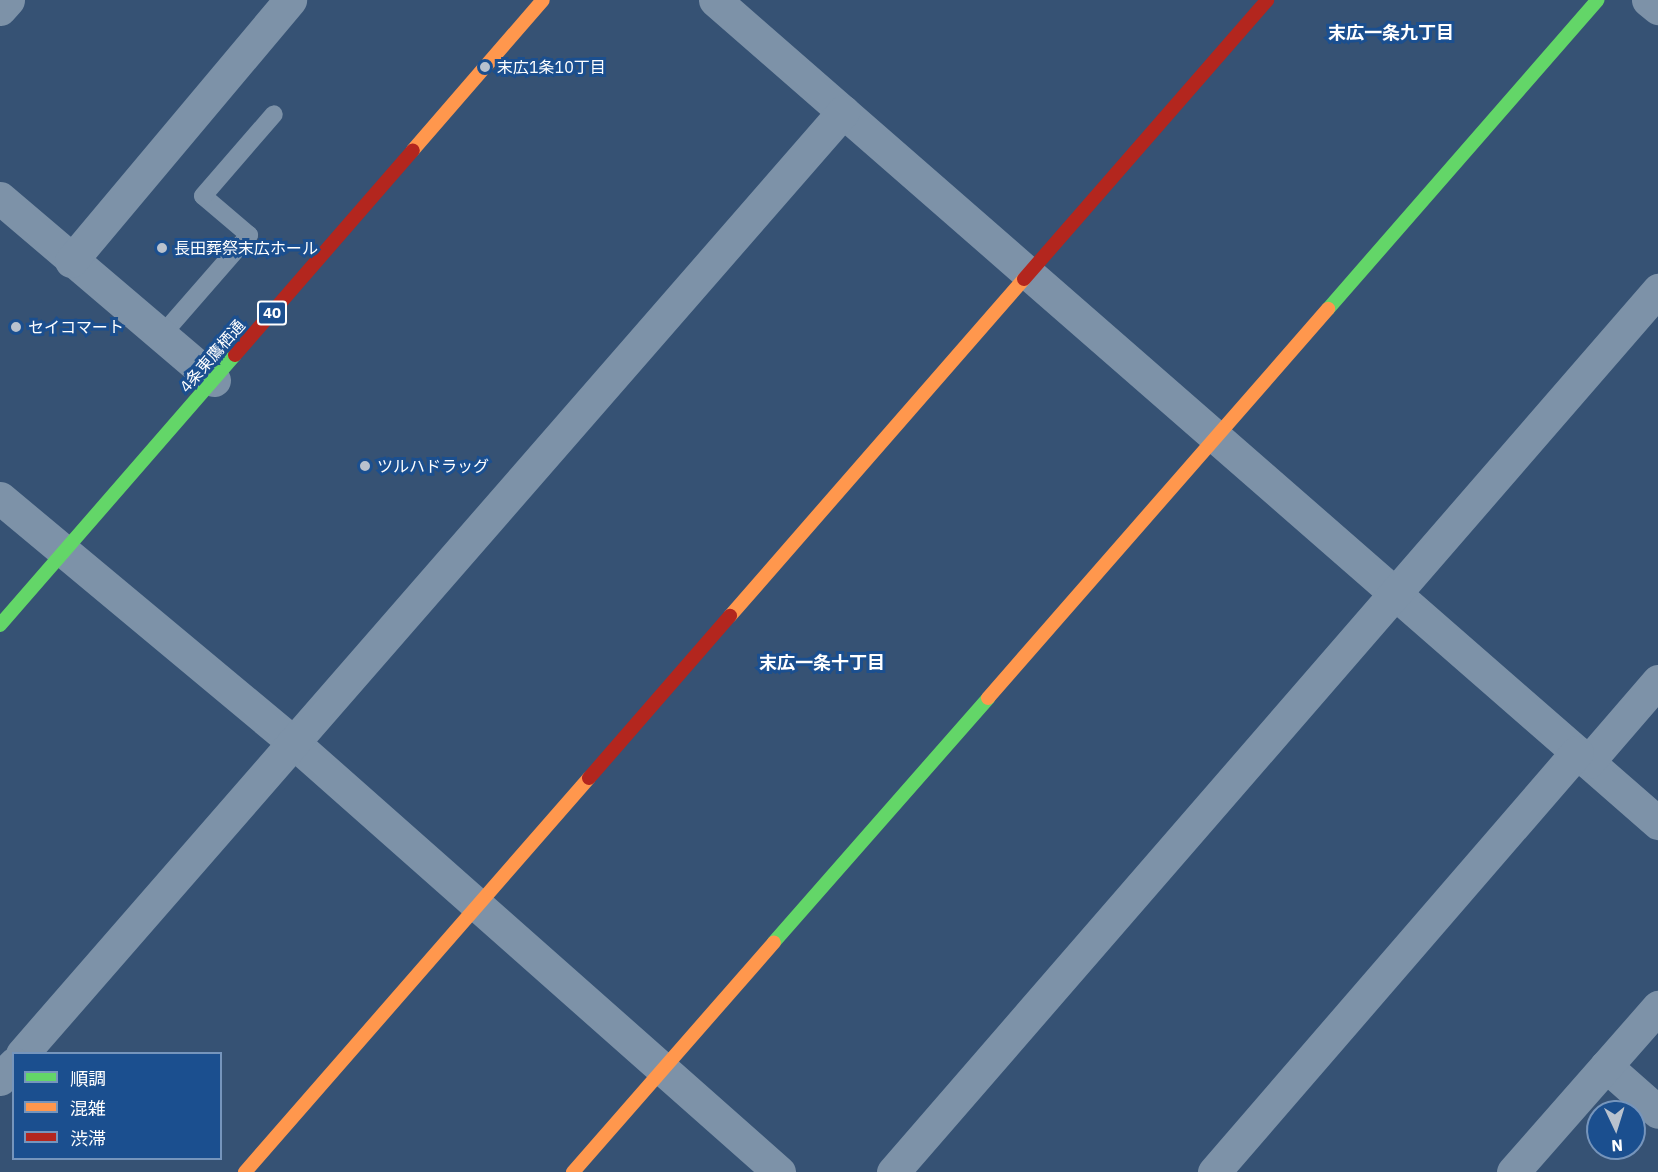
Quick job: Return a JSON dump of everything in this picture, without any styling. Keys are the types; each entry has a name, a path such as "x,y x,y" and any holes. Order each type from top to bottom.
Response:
{"main road":[{"name":"4条東鷹栖通","path":"0,625 543,0"},
{"path":"245,1172 1267,0"},
{"path":"573,1172 1214,436 1598,0"}],"street":[{"path":"0,9 8,0"},
{"path":"71,261 290,0"},
{"path":"715,0 1658,823"},
{"path":"1648,0 1658,8"},
{"path":"23,1052 843,112"},
{"path":"0,198 71,261 214,380"},
{"path":"893,1172 1658,290"},
{"path":"0,498 293,742 478,905 660,1072 779,1172"},
{"path":"1214,1172 1582,757 1658,681"},
{"path":"1513,1172 1658,1007"},
{"path":"0,1079 12,1066"},
{"path":"1606,1066 1658,1112"}],"lane":[{"path":"161,336 249,235 203,196 274,114"}],"traffic: fast":[{"path":"1328,309 1598,0"},
{"path":"0,625 235,355"},
{"path":"774,942 988,698"}],"traffic: slow":[{"path":"413,150 543,0"},
{"path":"730,616 1024,279"},
{"path":"988,698 1328,309"},
{"path":"245,1172 589,778"},
{"path":"573,1172 774,942"}],"traffic: jam":[{"path":"1024,279 1267,0"},
{"path":"235,355 413,150"},
{"path":"589,778 730,616"}],"place":[{"name":"末広1条10丁目","path":"485,67"},
{"name":"長田葬祭末広ホール","path":"162,248"},
{"name":"セイコマート","path":"16,327"},
{"name":"ツルハドラッグ","path":"365,466"}],"district":[{"name":"末広一条九丁目","path":"1391,33"},
{"name":"末広一条十丁目","path":"822,663"}]}
